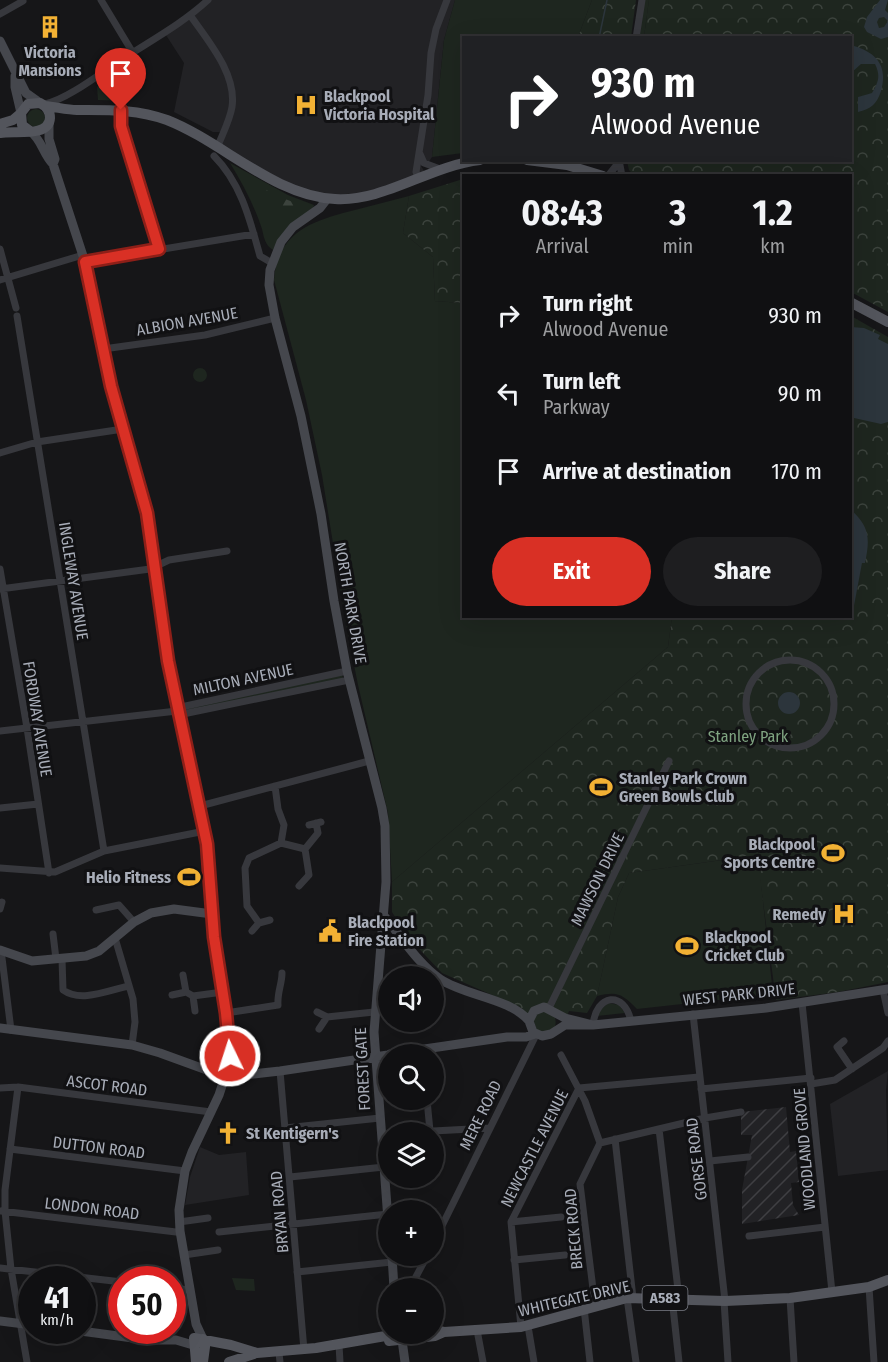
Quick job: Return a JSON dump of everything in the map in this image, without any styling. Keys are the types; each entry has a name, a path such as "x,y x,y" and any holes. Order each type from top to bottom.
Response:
{"main road":[{"path":"0,124 13,120 28,104 43,104 75,111 121,110 165,119 208,141 217,152 295,190 327,199 368,196 440,169 471,162"},
{"path":"43,104 49,113 49,123"},
{"path":"0,133 40,131 49,123 75,111"},
{"path":"20,114 22,125 30,131"},
{"path":"543,162 567,165 596,174"},
{"path":"852,303 888,322"},
{"name":"WHITEGATE DRIVE","path":"444,1331 524,1326 630,1298 724,1301 790,1298 869,1287 888,1280"},
{"name":"WHITEGATE DRIVE","path":"199,1343 234,1352 252,1352 280,1357 304,1350 360,1341 369,1343 378,1341"},
{"path":"199,1343 199,1362"},
{"name":"WHITEGATE DRIVE","path":"229,1362 252,1352"}],"street":[{"path":"101,0 133,53"},
{"path":"0,41 26,93 43,104 64,97 190,15 208,0"},
{"path":"418,177 416,172 428,95 431,53 436,29 447,0"},
{"path":"636,36 642,0"},
{"path":"0,14 23,1"},
{"path":"190,15 221,62 228,77 232,103 217,152 245,206 260,256 272,263 284,237 293,227 321,208 327,199"},
{"path":"15,74 20,114"},
{"path":"121,110 121,126 159,249"},
{"path":"49,123 49,139 55,159 53,164"},
{"path":"208,141 226,125"},
{"path":"30,131 43,145 49,161 53,164 84,259 103,349 147,513 177,711 200,806 209,857 214,937 226,1013 230,1060 226,1077 185,1171 179,1200 180,1227 199,1343 148,1340 96,1333"},
{"path":"420,151 424,163 440,169"},
{"path":"0,280 84,259 254,234"},
{"name":"INGLEWAY AVENUE","path":"0,249 16,312 104,851"},
{"name":"NORTH PARK DRIVE","path":"272,263 268,277 276,318 318,495 348,676 385,826 384,916"},
{"name":"ALBION AVENUE","path":"103,349 205,335 276,318"},
{"path":"0,453 37,442 123,429"},
{"path":"2,589 150,569 169,560 227,551"},
{"name":"FORDWAY AVENUE","path":"0,569 49,873"},
{"path":"798,661 818,671 827,681 834,702 833,713 829,724 814,741 792,748 780,748 761,738 753,730 747,716 746,695 750,684 765,668 776,662 798,661"},
{"name":"MILTON AVENUE","path":"0,731 177,711 183,714 348,676"},
{"path":"200,806 369,761"},
{"name":"MAWSON DRIVE","path":"552,1011 669,761"},
{"path":"275,786 278,809 284,825 281,843"},
{"path":"0,808 38,804"},
{"path":"305,849 318,833 315,824"},
{"path":"0,868 49,873 104,851 205,831"},
{"path":"259,923 248,909 246,862 254,855 281,843 305,849"},
{"path":"299,885 312,875 305,849"},
{"path":"96,910 119,905 134,922"},
{"path":"11,1030 1,950 28,961 93,954 143,916 168,909 212,914"},
{"path":"384,916 426,966 441,980 523,1015 536,1034"},
{"name":"FOREST GATE","path":"381,1122 375,1056 374,1012 384,916"},
{"path":"252,931 259,923 270,920"},
{"path":"53,934 63,990 69,995 84,996 129,986"},
{"path":"115,938 133,999 135,1022 132,1046"},
{"path":"226,1013 278,1005 282,973"},
{"path":"183,975 195,1011"},
{"path":"886,990 888,1012"},
{"name":"WEST PARK DRIVE","path":"556,1030 565,1025 593,1025 802,1003 886,990"},
{"path":"172,995 223,992"},
{"path":"593,1025 598,1006 610,999 620,1001 625,1006 631,1021"},
{"name":"WOODLAND GROVE","path":"802,1003 832,1292"},
{"path":"444,1048 507,1037 536,1034 545,1036 556,1030 558,1022 552,1011 541,1007 534,1011 510,1008"},
{"path":"507,1037 522,1031 529,1023 534,1011"},
{"name":"WEST PARK DRIVE","path":"552,1011 568,1019 593,1025"},
{"path":"316,1012 327,1017 374,1012"},
{"name":"GORSE ROAD","path":"693,1014 710,1161 728,1362"},
{"path":"319,1029 327,1017"},
{"path":"0,1028 132,1046 160,1053 226,1077 378,1056"},
{"name":"MERE ROAD","path":"444,1222 536,1034"},
{"path":"844,1041 837,1047 852,1069"},
{"path":"700,1089 835,1080 883,1048 888,1041"},
{"path":"561,1055 579,1088 600,1143 705,1118 741,1112"},
{"name":"BRYAN ROAD","path":"280,1071 304,1350"},
{"path":"579,1088 699,1077"},
{"path":"18,1087 2,1211 18,1306"},
{"name":"ASCOT ROAD","path":"0,1088 18,1087 211,1112"},
{"name":"NEWCASTLE AVENUE","path":"534,1362 524,1326 511,1222 579,1088"},
{"path":"285,1128 380,1118"},
{"path":"444,1130 490,1128"},
{"path":"658,1129 676,1298 679,1362"},
{"path":"615,1139 636,1362"},
{"name":"BRECK ROAD","path":"590,1362 589,1307 580,1184 600,1143"},
{"name":"DUTTON ROAD","path":"10,1149 185,1171"},
{"path":"710,1161 748,1156"},
{"path":"290,1177 378,1168"},
{"name":"LONDON ROAD","path":"2,1211 166,1231 208,1218"},
{"path":"219,1232 378,1215"},
{"path":"511,1222 561,1217"},
{"path":"749,1236 825,1227"},
{"path":"184,1255 218,1250"},
{"path":"514,1260 566,1255"},
{"path":"297,1272 378,1261"},
{"path":"0,1268 108,1280"},
{"path":"869,1287 874,1362"},
{"path":"186,1290 190,1290"},
{"path":"790,1298 794,1362"},
{"path":"0,1321 18,1324"},
{"path":"477,1330 483,1362"},
{"path":"24,1344 27,1362"},
{"path":"402,1344 405,1362"},
{"path":"339,1345 340,1362"}],"shaded area":[{"name":"Blackpool Victoria Hospital","path":"208,0 455,0 444,40 432,157 428,163 421,166 426,174 380,193 311,195 220,148 220,132 213,132 174,112 184,63 164,32"},
{"path":"880,0 888,0 885,10 888,13 888,21 888,37 881,39 867,32 864,27 867,17","holes":["884,17 888,21 884,27 879,28 877,22 879,18"]},
{"path":"852,47 869,52 879,62 883,74 878,99 867,109 858,112 858,97 872,93 878,76 875,64 861,64 852,72"},
{"path":"852,327 864,328 880,335 878,339 888,344 888,422 881,424 854,418 852,420"},
{"path":"852,511 862,522 868,540 865,563 862,563 853,611"},
{"path":"789,692 797,695 800,703 797,711 789,714 781,711 778,703 781,695"},
{"path":"888,1071 886,1090 888,1170 838,1176 830,1104"},
{"path":"786,1107 790,1152 796,1151 799,1182 791,1183 793,1205 799,1215 742,1224 742,1190 752,1135 741,1135 741,1112"},
{"path":"200,1147 219,1155 246,1152 249,1195 185,1205 190,1177"}],"green space":[{"path":"455,0 592,0 578,36 462,36 462,153 432,157 444,40"},
{"path":"592,0 636,0 631,36 578,36"},
{"path":"642,0 649,0 644,36 637,36"},
{"path":"649,0 888,0 888,312 852,293 852,174 633,174 629,170 627,162 852,162 852,36 644,36"},
{"path":"118,73 125,87 125,101 98,100 97,87"},
{"path":"36,109 42,112 45,118 42,124 36,127 30,124 27,118 30,112"},
{"path":"230,163 288,195 314,205 313,209 285,232 273,250 265,241 252,203"},
{"path":"462,179 462,303 435,301 433,257 403,233 409,196"},
{"path":"261,186 274,195 306,209 290,215 265,201 255,188"},
{"path":"409,196 403,233 433,257 435,301 462,303 462,618 672,618 668,647 392,882 388,813 346,624 322,475 306,400 274,280 282,250 290,239 313,224 340,214"},
{"name":"Stanley Park","path":"852,317 888,337 888,982 838,992 776,1000 757,855 629,873 618,897 597,996 587,1013 569,1011 567,1016 551,1007 527,1016 520,1007 444,974 444,966 435,966 408,937 392,912 392,882 668,647 672,618 852,618"},
{"path":"200,368 205,370 207,375 205,380 200,382 195,380 193,375 195,370"},
{"path":"342,672 343,681 187,715 185,706"},
{"name":"Blackpool Cricket Club","path":"758,855 773,994 637,1009 619,995 597,996 618,897 629,873"},
{"path":"608,1003 619,1005 625,1013 597,1016 597,1013"},
{"path":"541,1010 554,1015 556,1024 551,1032 537,1032 533,1018"},
{"path":"232,1278 254,1279 255,1291 236,1290"}],"waterway":[{"path":"599,36 607,0"}],"place":[{"name":"Victoria Mansions","path":"50,27"},
{"name":"Blackpool Victoria Hospital","path":"306,105"},
{"name":"Stanley Park Crown Green Bowls Club","path":"601,787"},
{"name":"Blackpool Sports Centre","path":"833,853"},
{"name":"Helio Fitness","path":"189,877"},
{"name":"Remedy","path":"844,914"},
{"name":"Blackpool Fire Station","path":"330,931"},
{"name":"Blackpool Cricket Club","path":"687,946"},
{"name":"St Kentigern's","path":"228,1133"}],"route":[{"path":"121,110 121,126 159,249 85,262 117,412 136,468 147,513 168,661 209,857 214,937 230,1056"}]}
